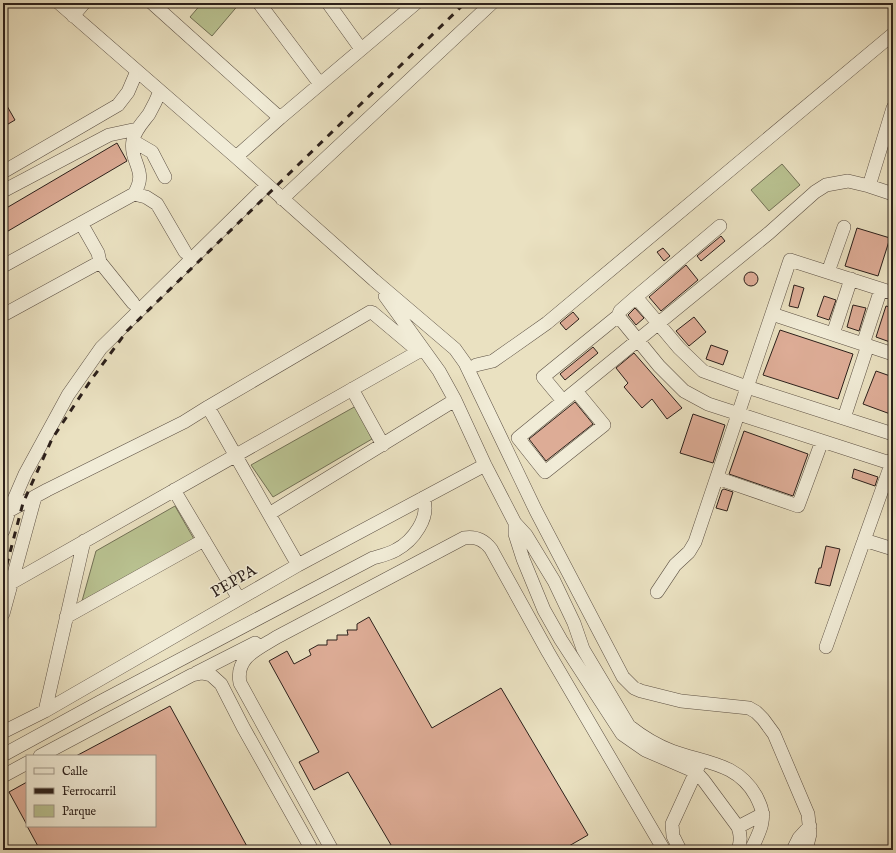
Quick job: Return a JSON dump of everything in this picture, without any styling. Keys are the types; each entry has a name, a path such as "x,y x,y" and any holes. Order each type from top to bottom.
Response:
{"street":[{"path":"59,3 236,157 374,280 455,349 465,363 536,511 623,677 634,688 641,691 681,701 744,707 756,712 764,719 774,734 808,814 810,834 806,850"},
{"path":"73,16 84,3"},
{"path":"152,3 280,118"},
{"path":"258,3 320,84"},
{"path":"328,3 361,49"},
{"path":"236,157 416,3"},
{"path":"282,199 492,3"},
{"path":"476,365 493,361 547,323 893,34"},
{"path":"3,172 118,105 128,92 137,71"},
{"path":"3,266 134,194 140,185 140,174 133,153 135,135 149,113 160,91"},
{"path":"869,186 893,108"},
{"path":"3,191 109,135 135,135 152,152 165,177"},
{"path":"576,391 604,425 545,472 518,438 769,233 815,192 826,185 848,181 893,194"},
{"path":"3,531 6,513 25,474 68,395 101,348 267,185"},
{"path":"134,194 146,197 157,204 185,252"},
{"path":"81,223 98,254 100,262 133,303"},
{"path":"563,401 543,377 618,316 620,311 720,226"},
{"path":"828,272 844,227"},
{"path":"657,592 675,565 689,552 695,542 790,260 887,291 866,345 844,418"},
{"path":"3,315 100,262"},
{"path":"374,280 421,350 439,371 455,400 485,465 515,523 526,535 554,581 574,623 583,649 629,726 639,734 662,747 726,767 741,777 753,790 760,803 763,814 762,826 751,850"},
{"path":"833,334 851,280"},
{"path":"636,297 680,348 703,371 893,434"},
{"path":"6,513 184,422 370,312 373,312 421,350"},
{"path":"772,314 893,354"},
{"path":"618,316 659,366 684,391 708,404 822,441 893,462 826,647"},
{"path":"11,583 421,350"},
{"path":"352,389 383,445"},
{"path":"269,514 455,400"},
{"path":"208,407 298,565"},
{"path":"717,478 798,506 822,441"},
{"name":"PEPPA","path":"3,732 45,711 298,565 485,465"},
{"path":"174,490 239,599"},
{"path":"3,614 35,497"},
{"path":"3,755 373,558 395,551 405,545 413,535 424,516 425,507 422,498"},
{"path":"515,523 515,534 522,559 544,610 561,640 622,734 645,750 696,772 738,827 741,835 741,843 738,850"},
{"path":"332,850 240,683 240,668 248,656 277,637 464,538 474,537 484,541 491,549 548,652 664,850"},
{"path":"66,617 204,540"},
{"path":"864,540 893,549"},
{"path":"45,711 84,541"},
{"path":"534,589 554,581"},
{"path":"42,755 288,626 312,618"},
{"path":"192,675 202,673 206,674 215,677 221,684 243,727 312,850"},
{"path":"680,850 673,836 672,824 702,760"},
{"path":"3,776 26,764"},
{"path":"738,827 763,814"},
{"path":"793,850 799,838 810,826"}],"green space":[{"path":"202,3 240,3 212,36 190,17"},
{"path":"782,164 800,185 769,211 751,190"},
{"path":"356,406 372,439 273,497 251,465"},
{"path":"175,506 194,539 82,601 96,551"}],"building":[{"path":"3,99 15,120 3,127"},
{"path":"117,143 127,161 3,234 3,210"},
{"path":"857,228 890,238 878,276 845,266"},
{"path":"721,236 725,241 701,261 697,256"},
{"path":"663,248 670,256 664,261 657,252"},
{"path":"686,265 698,280 661,311 649,297"},
{"path":"748,272 754,272 758,276 758,282 754,286 748,286 744,282 744,276"},
{"path":"794,285 804,288 798,308 789,306"},
{"path":"824,296 836,300 829,320 817,316"},
{"path":"853,305 866,308 859,331 847,327"},
{"path":"886,306 893,308 893,337 890,342 876,337"},
{"path":"635,308 644,318 636,325 628,315"},
{"path":"573,312 579,319 566,330 560,323"},
{"path":"694,317 706,332 689,346 676,331"},
{"path":"780,330 853,354 838,399 763,375"},
{"path":"711,345 728,351 723,365 706,359"},
{"path":"593,347 598,353 565,380 560,374"},
{"path":"634,353 682,408 667,419 652,399 642,408 624,387 628,383 616,368"},
{"path":"876,371 893,377 893,415 863,404"},
{"path":"575,402 593,424 546,461 529,439"},
{"path":"693,414 725,425 713,463 680,453"},
{"path":"744,431 808,454 793,496 729,474"},
{"path":"854,469 878,477 875,486 852,478"},
{"path":"724,489 733,492 727,511 716,508 722,490"},
{"path":"826,546 840,549 830,586 815,583 819,568 821,568"},
{"path":"369,617 432,728 501,688 588,835 562,850 394,850 348,772 314,790 299,762 319,752 269,661 287,651 294,664 311,655 309,650 318,645 327,645 327,640 337,640 337,635 348,635 347,630 357,630 357,624"},
{"path":"170,706 249,850 40,850 28,827 156,827 156,755 78,755"},
{"path":"26,783 26,823 9,792"}],"railway":[{"path":"3,579 23,503 52,439 91,380 127,331 465,3"}]}
